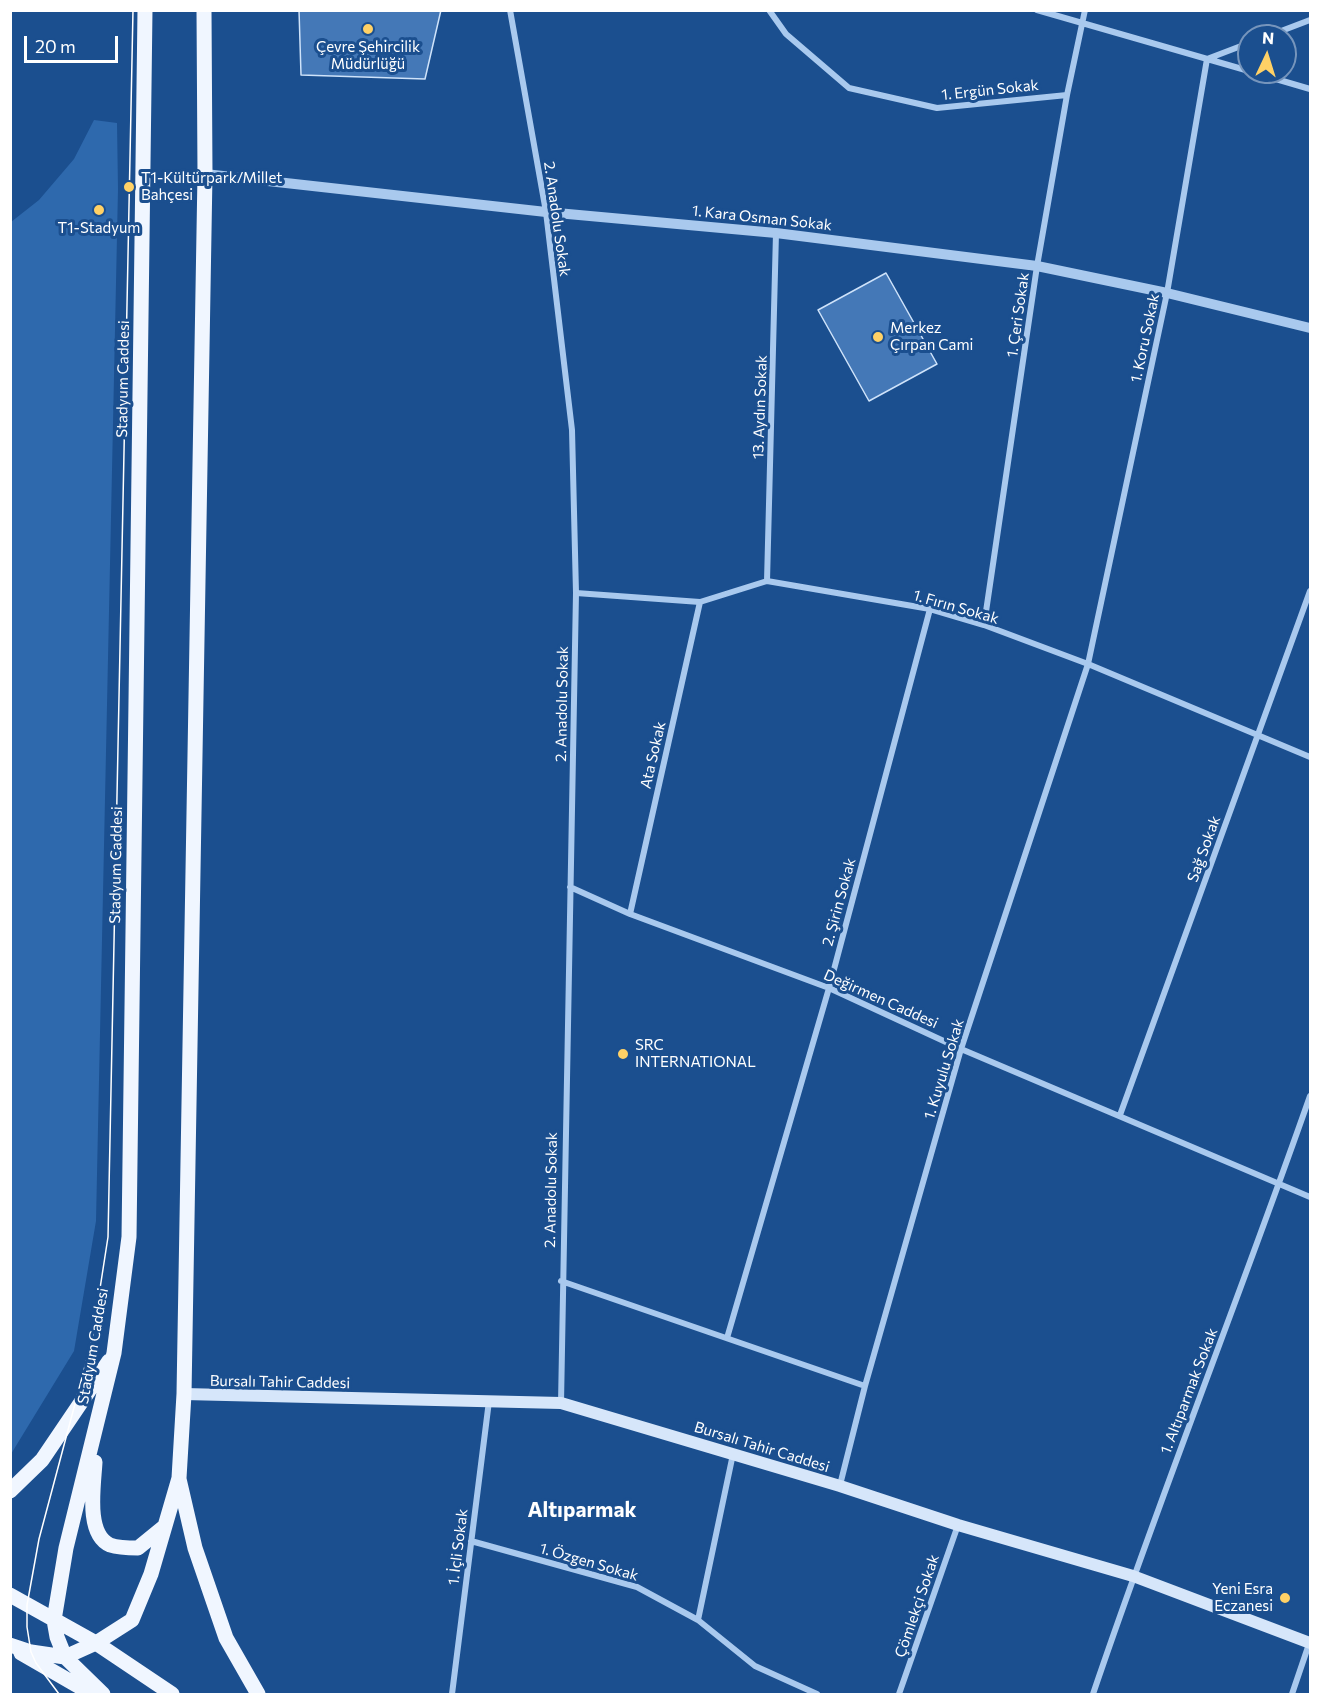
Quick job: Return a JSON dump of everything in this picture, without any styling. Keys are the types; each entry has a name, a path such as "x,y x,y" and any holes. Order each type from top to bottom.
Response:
{"main road":[{"name":"Stadyum Caddesi","path":"103,1695 65,1657 57,1637 54,1620 66,1548 114,1353 129,1237 145,10"},
{"path":"10,1646 65,1657 96,1643 132,1620 151,1574 179,1478 184,1394 205,174 204,10"},
{"path":"10,1491 42,1460 114,1353"},
{"name":"Bursalı Tahir Caddesi","path":"184,1394 561,1403 840,1486 958,1526 1133,1576 1310,1642"},
{"path":"98,1423 93,1509 96,1530 103,1540 111,1545 138,1548 165,1526"},
{"path":"179,1478 195,1548 226,1638 258,1695"},
{"path":"10,1595 96,1643 172,1695"},
{"path":"10,1646 92,1695"}],"street":[{"name":"2. Anadolu Sokak","path":"510,10 546,212 572,430 576,593 561,1281 561,1403"},
{"name":"1. Ergün Sokak","path":"769,10 786,34 849,88 937,108 1067,94"},
{"path":"1037,10 1237,68"},
{"name":"1. Çeri Sokak","path":"984,626 1037,266 1067,94 1085,10"},
{"path":"1207,59 1237,48"},
{"name":"1. Koru Sokak","path":"1089,664 1167,293 1207,59"},
{"path":"1296,84 1311,88"},
{"name":"1. Kara Osman Sokak","path":"205,174 546,212 776,233 1037,266 1167,293 1311,328"},
{"name":"13. Aydın Sokak","path":"767,581 776,233"},
{"name":"1. Fırın Sokak","path":"576,593 700,602 767,581 930,609 1089,664 1311,757"},
{"name":"Sağ Sokak","path":"1120,1115 1311,591"},
{"name":"Ata Sokak","path":"630,914 700,602"},
{"name":"2. Şirin Sokak","path":"727,1338 829,988 930,609"},
{"name":"1. Kuyulu Sokak","path":"840,1486 865,1386 961,1049 1089,664"},
{"name":"Değirmen Caddesi","path":"570,887 630,914 829,988 961,1049 1311,1197"},
{"name":"1. Altıparmak Sokak","path":"1093,1695 1133,1576 1311,1096"},
{"path":"561,1281 865,1386"},
{"name":"1. İçli Sokak","path":"452,1695 489,1401"},
{"path":"698,1620 733,1454"},
{"name":"Çömlekçi Sokak","path":"899,1695 958,1526"},
{"name":"1. Özgen Sokak","path":"471,1541 637,1587 698,1620 755,1666 817,1695"},
{"path":"1292,1695 1310,1642"}],"shaded area":[{"path":"94,120 117,123 118,189 96,1221 74,1351 11,1454 11,222 39,200 74,159"}],"building":[{"name":"Çevre Şehircilik Müdürlüğü","path":"299,10 441,10 425,79 301,75"},
{"name":"Merkez Çırpan Cami","path":"886,273 937,364 869,401 818,310"}],"tram line":[{"path":"59,1694 36,1663 31,1652 27,1627 27,1605 39,1539 92,1340 108,1237 133,10"}],"place":[{"name":"Çevre Şehircilik Müdürlüğü","path":"368,29"},
{"name":"T1-Kültürpark/Millet Bahçesi","path":"129,187"},
{"name":"T1-Stadyum","path":"99,210"},
{"name":"Merkez Çırpan Cami","path":"878,337"},
{"name":"SRC INTERNATIONAL","path":"623,1054"},
{"name":"Yeni Esra Eczanesi","path":"1285,1598"}],"district":[{"name":"Altıparmak","path":"582,1510"}]}
